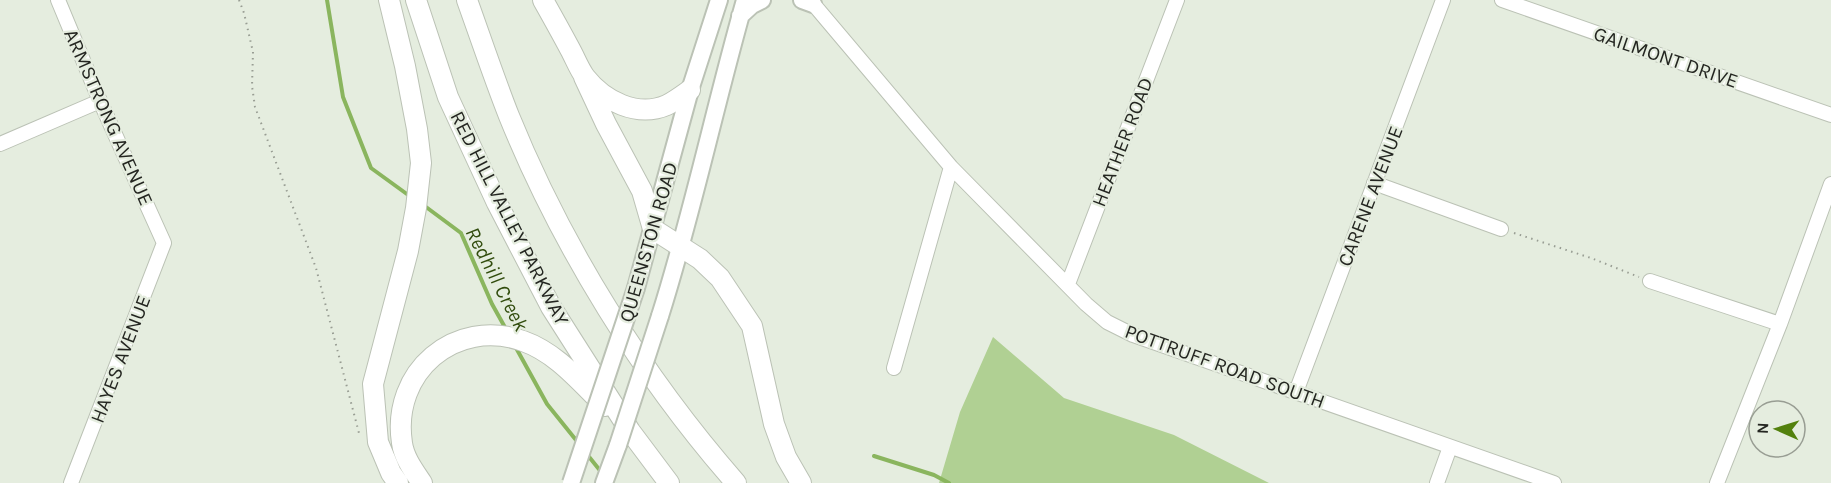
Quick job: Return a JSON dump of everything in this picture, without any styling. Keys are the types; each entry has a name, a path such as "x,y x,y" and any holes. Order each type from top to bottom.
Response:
{"highway":[{"path":"389,0 405,66 421,163 408,251 373,384 378,442 391,473 398,483"},
{"name":"RED HILL VALLEY PARKWAY","path":"416,0 448,97 497,202 551,307 630,431 669,483"},
{"path":"467,0 509,116 543,190 580,261 646,366 700,442 736,483"},
{"path":"543,0 642,191 653,229 700,259 720,278 752,326 774,424 786,456 801,483"},
{"path":"584,76 613,101 624,107 638,109 667,105 690,90"},
{"path":"422,483 411,467 402,445 402,410 406,393 414,377 434,354 477,336 505,337 537,348 558,360 630,431"}],"main road":[{"name":"QUEENSTON ROAD","path":"571,483 636,288 690,90 719,0"},
{"path":"742,8 762,0"},
{"name":"QUEENSTON ROAD","path":"604,483 682,247 742,8"}],"street":[{"name":"ARMSTRONG AVENUE","path":"58,0 100,101 161,234"},
{"name":"HEATHER ROAD","path":"1068,284 1177,0"},
{"name":"CARENE AVENUE","path":"1296,392 1443,0"},
{"name":"GAILMONT DRIVE","path":"1502,0 1831,115"},
{"name":"POTTRUFF ROAD SOUTH","path":"808,1 951,167 1086,304 1107,322 1133,335 1554,483"},
{"path":"0,144 100,101"},
{"path":"894,368 951,167"},
{"path":"1374,183 1501,229"},
{"path":"1717,483 1780,324 1831,184"},
{"name":"HAYES AVENUE","path":"71,483 162,250 164,243 161,234"},
{"path":"1650,281 1780,324"},
{"path":"1437,483 1450,447"}],"path":[{"path":"239,0 253,52 252,86 255,107 316,268 361,441"},
{"path":"1501,229 1590,258 1650,281"}],"green space":[{"path":"993,337 1064,398 1174,435 1269,483 939,483 960,412"}],"waterway":[{"name":"Redhill Creek","path":"327,0 343,97 371,168 411,197"},
{"name":"Redhill Creek","path":"422,204 461,233 492,304 507,331"},
{"name":"Redhill Creek","path":"515,346 547,404 580,445"},
{"name":"Redhill Creek","path":"586,453 602,473"},
{"path":"874,456 934,475 949,483"}]}
